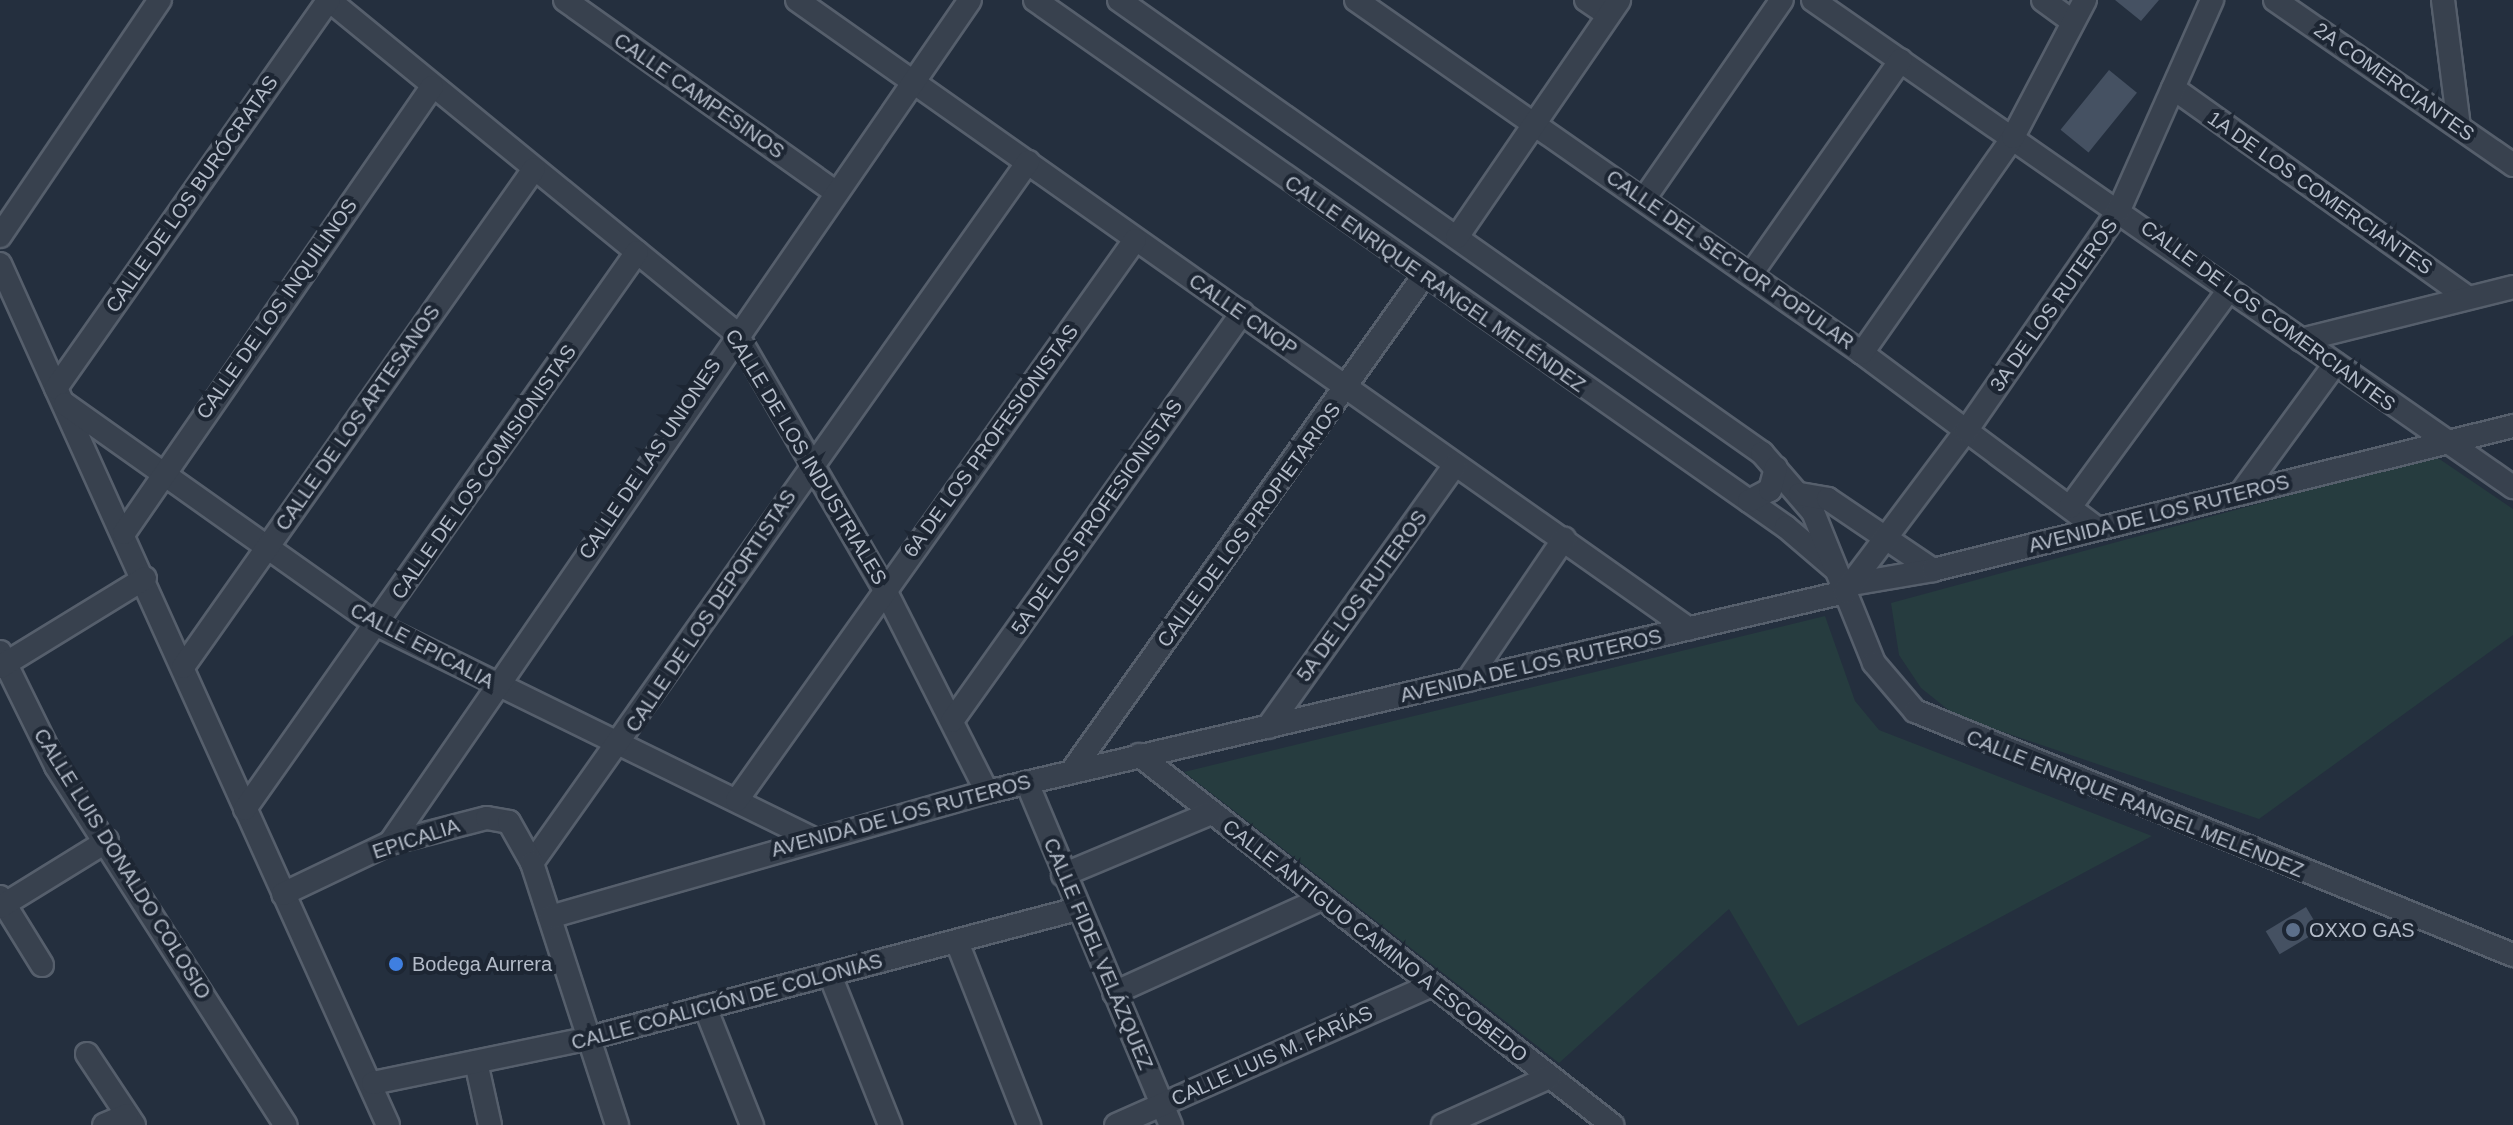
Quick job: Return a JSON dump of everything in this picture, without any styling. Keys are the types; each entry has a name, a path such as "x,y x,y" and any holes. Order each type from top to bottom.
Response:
{"street":[{"path":"0,236 160,0"},
{"name":"CALLE DE LOS INDUSTRIALES","path":"329,0 736,333 885,590 987,792"},
{"name":"CALLE DE LOS BURÓCRATAS","path":"59,395 329,0"},
{"name":"CALLE CAMPESINOS","path":"565,0 834,191"},
{"name":"CALLE CNOP","path":"797,0 1689,629"},
{"name":"CALLE DE LAS UNIONES","path":"390,843 736,333 970,0"},
{"name":"CALLE ENRIQUE RANGEL MELÉNDEZ","path":"1035,0 1423,277 1749,501 1834,568 1848,588 1882,678 1896,697 1932,722 2513,955"},
{"name":"CALLE ENRIQUE RANGEL MELÉNDEZ","path":"1119,0 1457,237 1776,468 1800,494 1825,535 1834,568"},
{"name":"CALLE DEL SECTOR POPULAR","path":"1356,0 1862,353 2098,529"},
{"path":"1457,237 1613,8 1586,0"},
{"path":"1644,199 1782,0"},
{"name":"CALLE DE LOS COMERCIANTES","path":"1813,0 2119,210 2445,443 2513,487"},
{"path":"2043,0 2073,22"},
{"path":"1862,353 2013,137 2085,0"},
{"name":"3A DE LOS RUTEROS","path":"1848,588 1966,431 2119,210 2212,0"},
{"name":"2A COMERCIANTES","path":"2275,0 2513,165"},
{"path":"2443,0 2459,126"},
{"path":"1751,274 1901,60"},
{"name":"CALLE DE LOS INQUILINOS","path":"124,533 161,474 432,87"},
{"name":"1A DE LOS COMERCIANTES","path":"2173,88 2468,298"},
{"name":"CALLE DE LOS DEPORTISTAS","path":"532,863 622,742 812,463 1028,162"},
{"name":"CALLE DE LOS ARTESANOS","path":"183,667 534,169"},
{"name":"6A DE LOS PROFESIONISTAS","path":"737,800 1135,240"},
{"name":"CALLE DE LOS COMISIONISTAS","path":"245,809 637,252"},
{"name":"CALLE EPICALIA","path":"0,264 145,578 283,894 373,1083 388,1125"},
{"name":"CALLE DE LOS PROPIETARIOS","path":"1072,771 1347,389 1423,277"},
{"path":"2301,340 2513,287"},
{"path":"2070,507 2229,290"},
{"name":"5A DE LOS PROFESIONISTAS","path":"952,721 1242,313"},
{"path":"2241,493 2335,364"},
{"name":"CALLE EPICALIA","path":"59,395 265,550 377,625 497,686 622,742 812,838"},
{"name":"AVENIDA DE LOS RUTEROS","path":"550,917 812,838 987,792 1689,629 2513,426"},
{"name":"5A DE LOS RUTEROS","path":"1268,727 1455,465"},
{"path":"1749,501 1770,490 1776,468"},
{"path":"1800,494 1828,499 1933,570"},
{"path":"1468,680 1564,539"},
{"path":"2,661 145,578"},
{"name":"CALLE LUIS DONALDO COLOSIO","path":"2,661 56,766 107,841 286,1125"},
{"name":"CALLE ANTIGUO CAMINO A ESCOBEDO","path":"1139,755 1428,987 1612,1125"},
{"name":"CALLE FIDEL VELÁZQUEZ","path":"1027,783 1077,909 1167,1115"},
{"path":"1063,875 1211,813"},
{"name":"EPICALIA","path":"283,894 390,843 499,819 515,828 532,863 585,1039 617,1125"},
{"path":"42,965 2,903 107,841"},
{"path":"1114,993 1319,900"},
{"name":"CALLE COALICIÓN DE COLONIAS","path":"373,1083 585,1039 1077,909"},
{"path":"957,942 1029,1125"},
{"path":"830,975 890,1125"},
{"name":"CALLE LUIS M. FARÍAS","path":"1116,1125 1167,1115 1428,987"},
{"path":"705,1007 752,1125"},
{"path":"87,1054 130,1120 104,1125"},
{"path":"476,1062 490,1125"},
{"path":"1443,1125 1550,1077"}],"green space":[{"path":"2435,456 2513,509 2513,635 2259,819 1956,716 1921,688 1899,655 1891,603"},
{"path":"1825,616 1855,701 1879,730 2152,836 1798,1026 1729,909 1559,1063 1184,772"}],"building":[{"path":"2115,0 2159,0 2141,21"},
{"path":"2109,70 2137,93 2089,152 2061,130"},
{"name":"OXXO GAS","path":"2306,907 2320,930 2280,954 2266,931"}],"place":[{"name":"OXXO GAS","path":"2293,930"},
{"name":"Bodega Aurrera","path":"396,964"}]}
